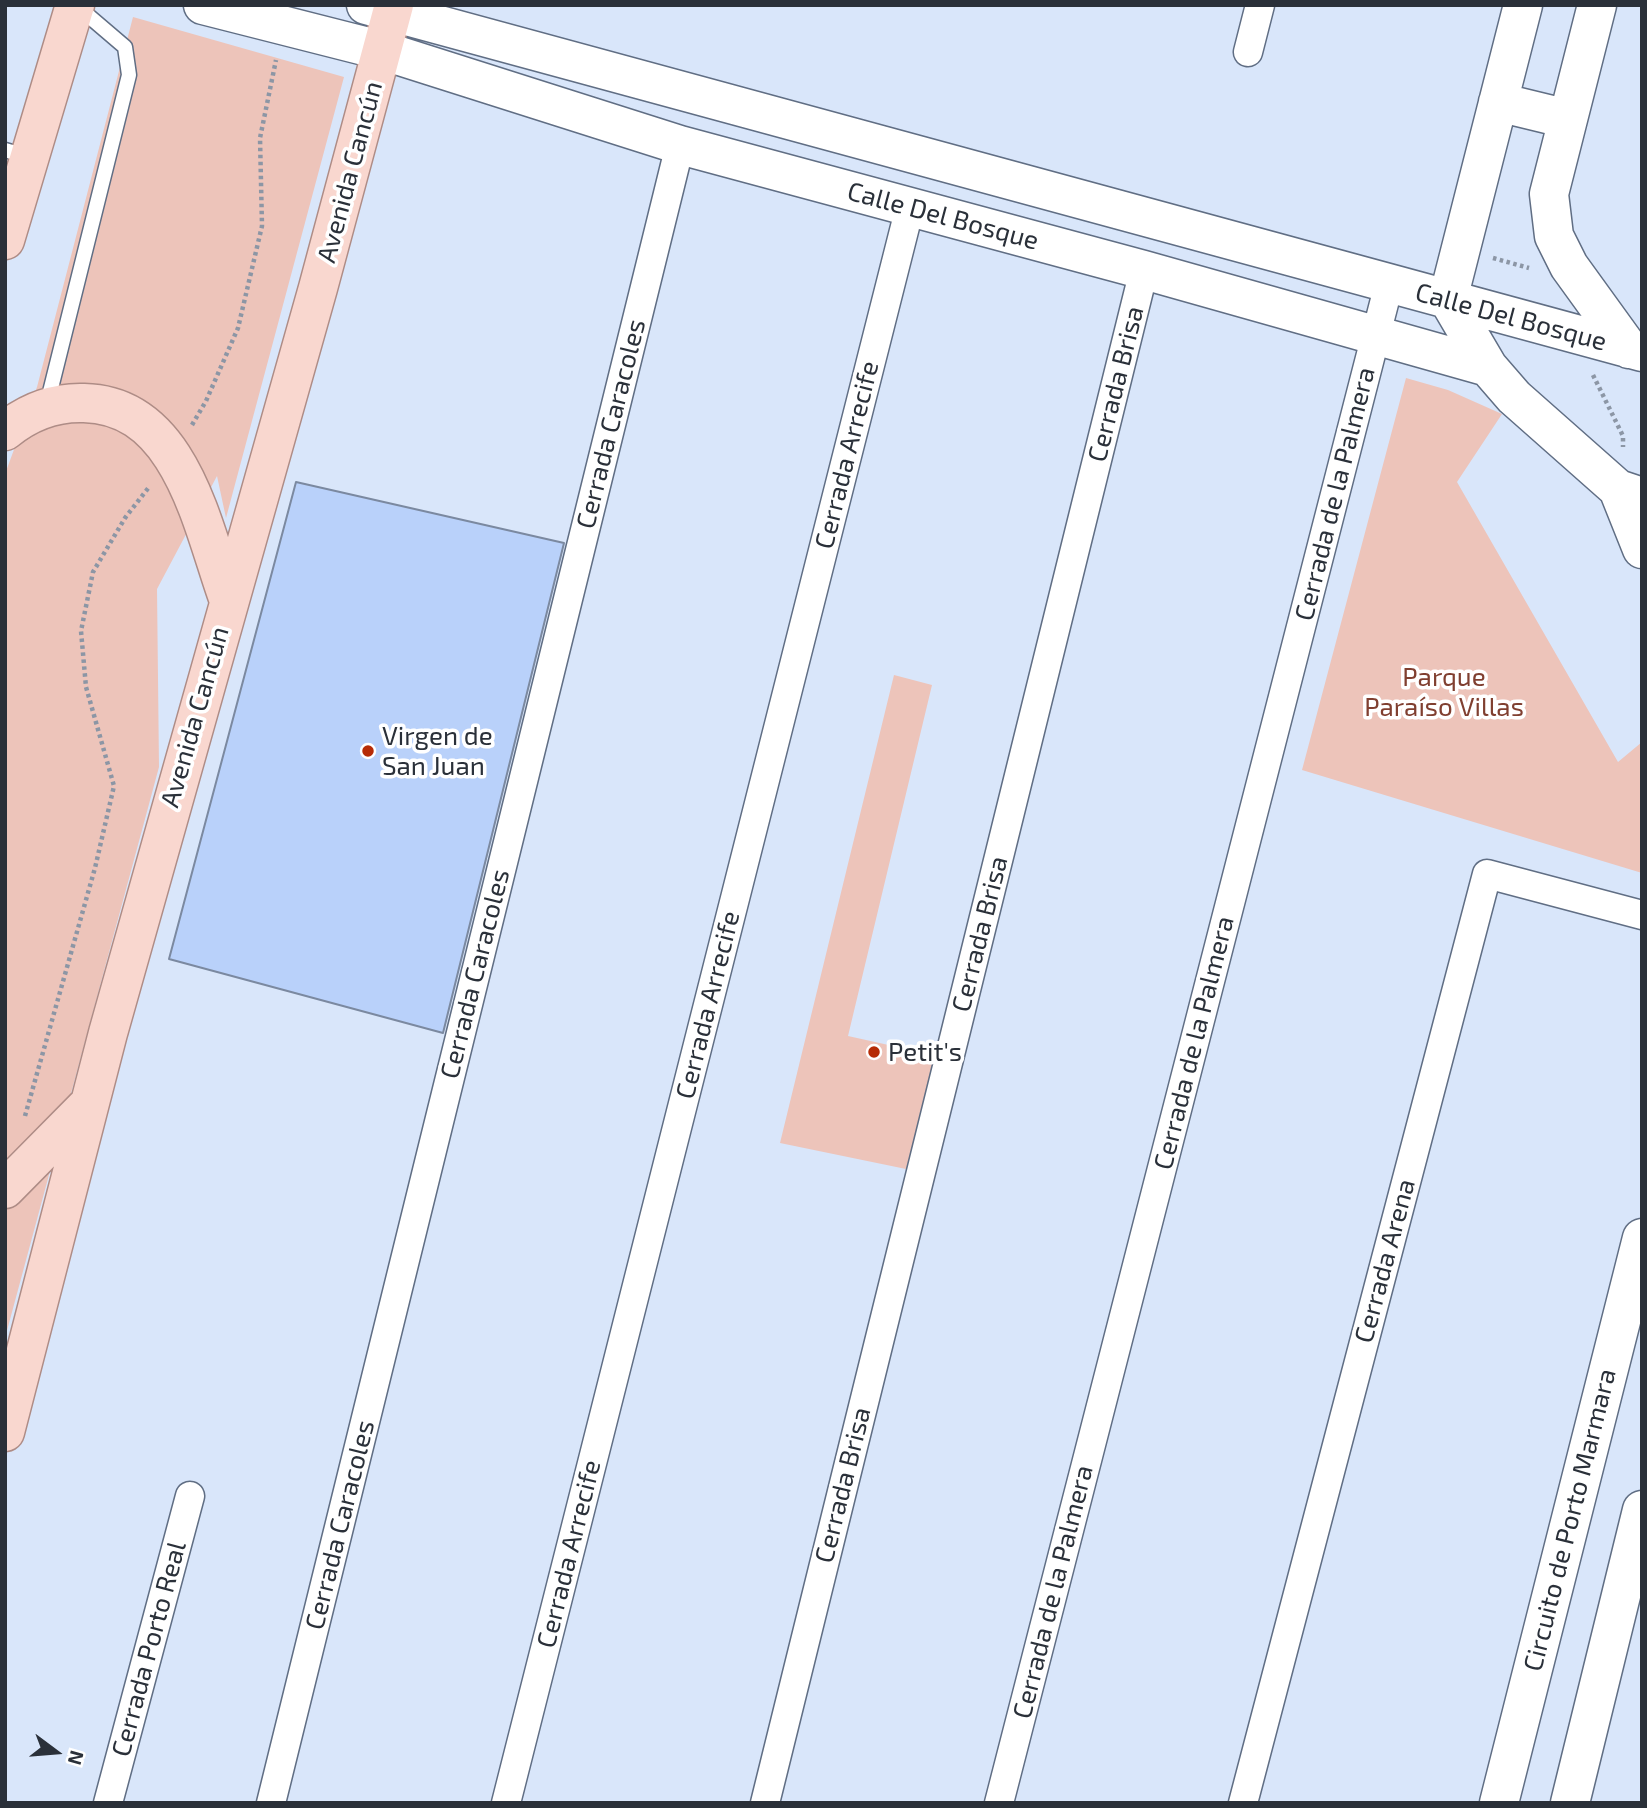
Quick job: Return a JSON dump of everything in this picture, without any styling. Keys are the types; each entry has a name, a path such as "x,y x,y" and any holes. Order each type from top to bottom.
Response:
{"main road":[{"path":"6,237 18,153 75,5"},
{"name":"Avenida Cancún","path":"5,1433 88,1105 228,598 384,51 384,7"},
{"path":"5,431 47,407 87,403 126,412 153,432 190,485 228,598"},
{"path":"5,1189 88,1105"}],"street":[{"name":"Calle Del Bosque","path":"203,5 384,51 680,145 1144,270 1488,368 1514,397 1630,493"},
{"path":"1248,52 1260,5"},
{"path":"1488,368 1448,299 1523,5"},
{"path":"1597,5 1549,194 1553,236 1569,266 1636,351"},
{"name":"Calle Del Bosque","path":"384,7 1636,351"},
{"path":"1498,102 1568,119"},
{"name":"Cerrada Caracoles","path":"271,1803 680,145"},
{"name":"Cerrada Arrecife","path":"506,1803 910,206"},
{"name":"Cerrada Brisa","path":"765,1803 1144,270"},
{"name":"Cerrada de la Palmera","path":"999,1803 1389,284"},
{"path":"1630,493 1642,549"},
{"name":"Cerrada Arena","path":"1243,1803 1487,874 1642,915"},
{"name":"Circuito de Porto Marmara","path":"1499,1803 1642,1238"},
{"name":"Cerrada Porto Real","path":"108,1803 190,1496"},
{"path":"1570,1803 1642,1510"}],"lane":[{"path":"47,407 129,75 125,47 75,5"}],"path":[{"path":"23,1120 95,868 114,786 86,687 81,631 93,572 125,518 172,457 206,401 238,328 262,226 260,138 284,26"},
{"path":"1460,248 1549,273 1569,266"},
{"path":"1573,334 1623,436"}],"green space":[{"path":"133,17 344,77 226,518 217,476 157,589 159,767 5,1338 5,474 37,387"},
{"name":"Parque Paraíso Villas","path":"1406,378 1448,390 1502,414 1457,482 1618,762 1642,742 1642,873 1302,770"},
{"path":"894,675 932,685 848,1036 938,1056 906,1169 780,1143"}],"building":[{"name":"Virgen de San Juan","path":"296,482 564,543 443,1033 169,959"}],"place":[{"name":"Virgen de San Juan","path":"368,751"},
{"name":"Petit's","path":"874,1052"}]}
